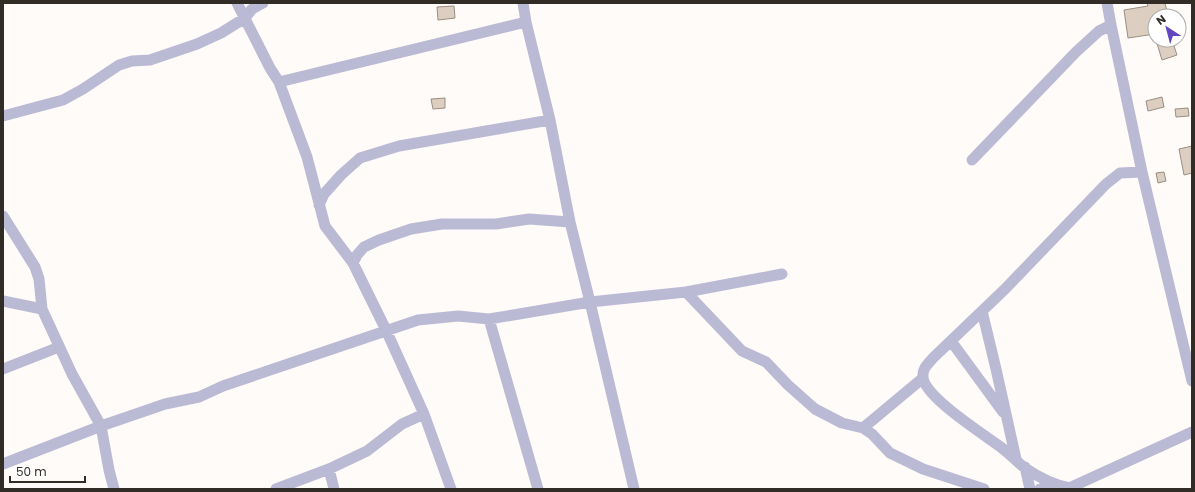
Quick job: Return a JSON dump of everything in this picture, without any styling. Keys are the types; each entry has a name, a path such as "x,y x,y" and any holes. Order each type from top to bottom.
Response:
{"street":[{"path":"237,3 270,68 279,82 307,156 325,226 353,263 386,330 424,414 451,489"},
{"path":"3,116 63,100 83,90 119,65 132,61 150,60 197,44 222,33 245,18 252,9 264,3"},
{"path":"523,3 526,22 550,120 570,222 634,489"},
{"path":"1107,3 1142,172 1192,381"},
{"path":"279,82 526,22"},
{"path":"972,160 1076,52 1099,31 1111,25"},
{"path":"319,205 324,194 360,158 399,146 550,120"},
{"path":"1065,488 1025,467 930,393 923,378 924,368 1005,289 1106,184 1120,173 1142,172"},
{"path":"3,216 35,267 39,279 42,309 72,374 101,426 114,489"},
{"path":"353,263 357,255 364,247 411,229 442,224 496,224 529,219 570,222"},
{"path":"3,464 101,426 165,404 198,397 223,386 418,320 458,316 489,320 590,302 686,292 782,274"},
{"path":"686,292 742,351 766,362 788,385 815,409 842,423 863,428 872,434 890,453 924,469 984,489"},
{"path":"3,301 42,309"},
{"path":"982,311 1016,459"},
{"path":"489,320 538,489"},
{"path":"951,341 1006,416"},
{"path":"3,369 59,348"},
{"path":"863,428 923,378"},
{"path":"276,489 329,469 368,450 402,424 424,414"},
{"path":"1040,489 1065,488 1192,432"},
{"path":"1025,467 1030,489"},
{"path":"329,469 334,489"}],"building":[{"path":"1147,3 1165,3 1166,8 1147,8 1147,35 1128,38 1124,10 1148,6"},
{"path":"454,6 455,18 438,20 437,7"},
{"path":"1158,48 1175,48 1177,55 1162,60"},
{"path":"1162,97 1164,107 1148,111 1146,101"},
{"path":"445,98 445,108 433,109 431,99"},
{"path":"1188,108 1189,116 1176,117 1175,109"},
{"path":"1192,146 1192,173 1184,175 1179,149"},
{"path":"1164,172 1166,181 1158,183 1156,173"}]}
